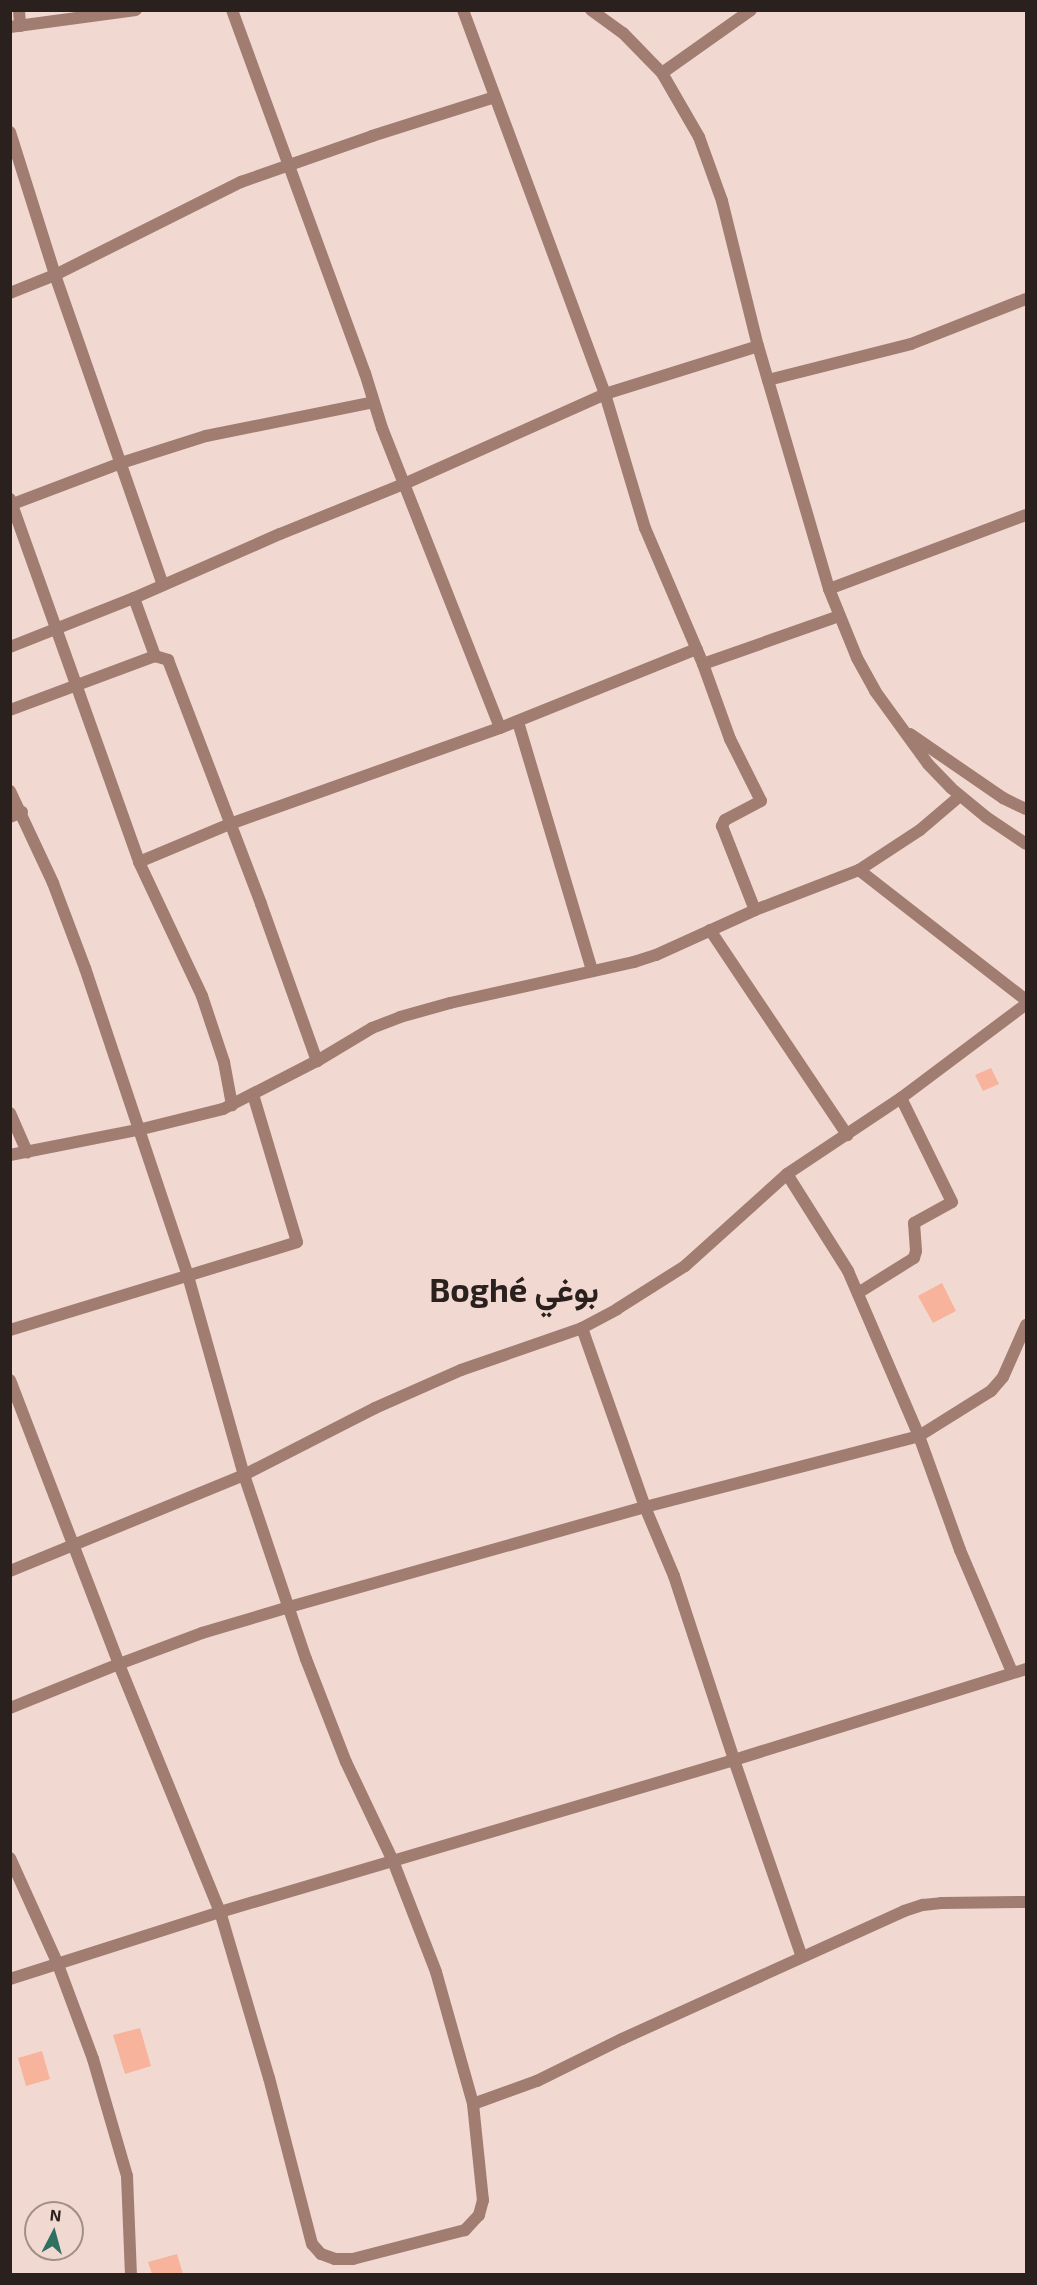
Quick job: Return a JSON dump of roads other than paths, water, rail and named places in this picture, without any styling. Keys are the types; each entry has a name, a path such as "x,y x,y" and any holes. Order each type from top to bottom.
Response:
{"street":[{"path":"19,10 15,26 136,10"},
{"path":"232,10 404,484 500,728"},
{"path":"463,10 605,394 645,528 703,664 730,739 761,801 725,820 722,826 756,910"},
{"path":"591,10 623,33 662,73 699,137 722,201 768,380 829,589 861,667 928,764 960,796 1026,844"},
{"path":"662,73 751,10"},
{"path":"10,293 55,275 206,198 372,136 495,97"},
{"path":"10,132 55,275 163,585"},
{"path":"768,380 910,344 1026,299"},
{"path":"10,647 134,598 404,484 605,394 759,346"},
{"path":"232,1105 224,1062 202,996 139,861 11,503 121,464 230,430 319,415 374,402"},
{"path":"829,589 1026,514"},
{"path":"134,598 155,656"},
{"path":"703,664 839,616"},
{"path":"139,861 230,824 518,722 696,649"},
{"path":"10,710 155,656 168,660 317,1061"},
{"path":"518,722 592,970"},
{"path":"902,728 1003,798 1026,809"},
{"path":"10,791 16,814 77,948 188,1276 244,1475 306,1659 346,1762 393,1861 436,1972 473,2104 483,2200 475,2222 465,2230 353,2259 335,2259 321,2254 312,2244 269,2078 220,1912 119,1664 10,1380"},
{"path":"10,1155 138,1130 232,1105 317,1061 372,1028 400,1017 592,970 634,962 756,910 859,870 921,830 960,796"},
{"path":"10,1571 244,1475 375,1408 460,1370 582,1329 685,1266 787,1174 901,1098 1026,1002 859,870"},
{"path":"710,930 847,1135"},
{"path":"10,1330 297,1242 253,1094"},
{"path":"858,1293 914,1258 916,1251 914,1223 952,1202 901,1098"},
{"path":"10,1113 27,1152"},
{"path":"787,1174 849,1271 919,1436 960,1550 1012,1672"},
{"path":"10,1708 202,1633 645,1507 919,1436 991,1391 1003,1377 1026,1325"},
{"path":"582,1329 645,1507 674,1576 802,1957"},
{"path":"10,1979 57,1962 220,1912 734,1760 1026,1668"},
{"path":"10,1858 57,1962 93,2059 127,2176 131,2274"},
{"path":"473,2104 537,2080 802,1957 922,1905 1026,1902"}],"district":[{"name":"Boghé بوغي","path":"514,1290"}]}
